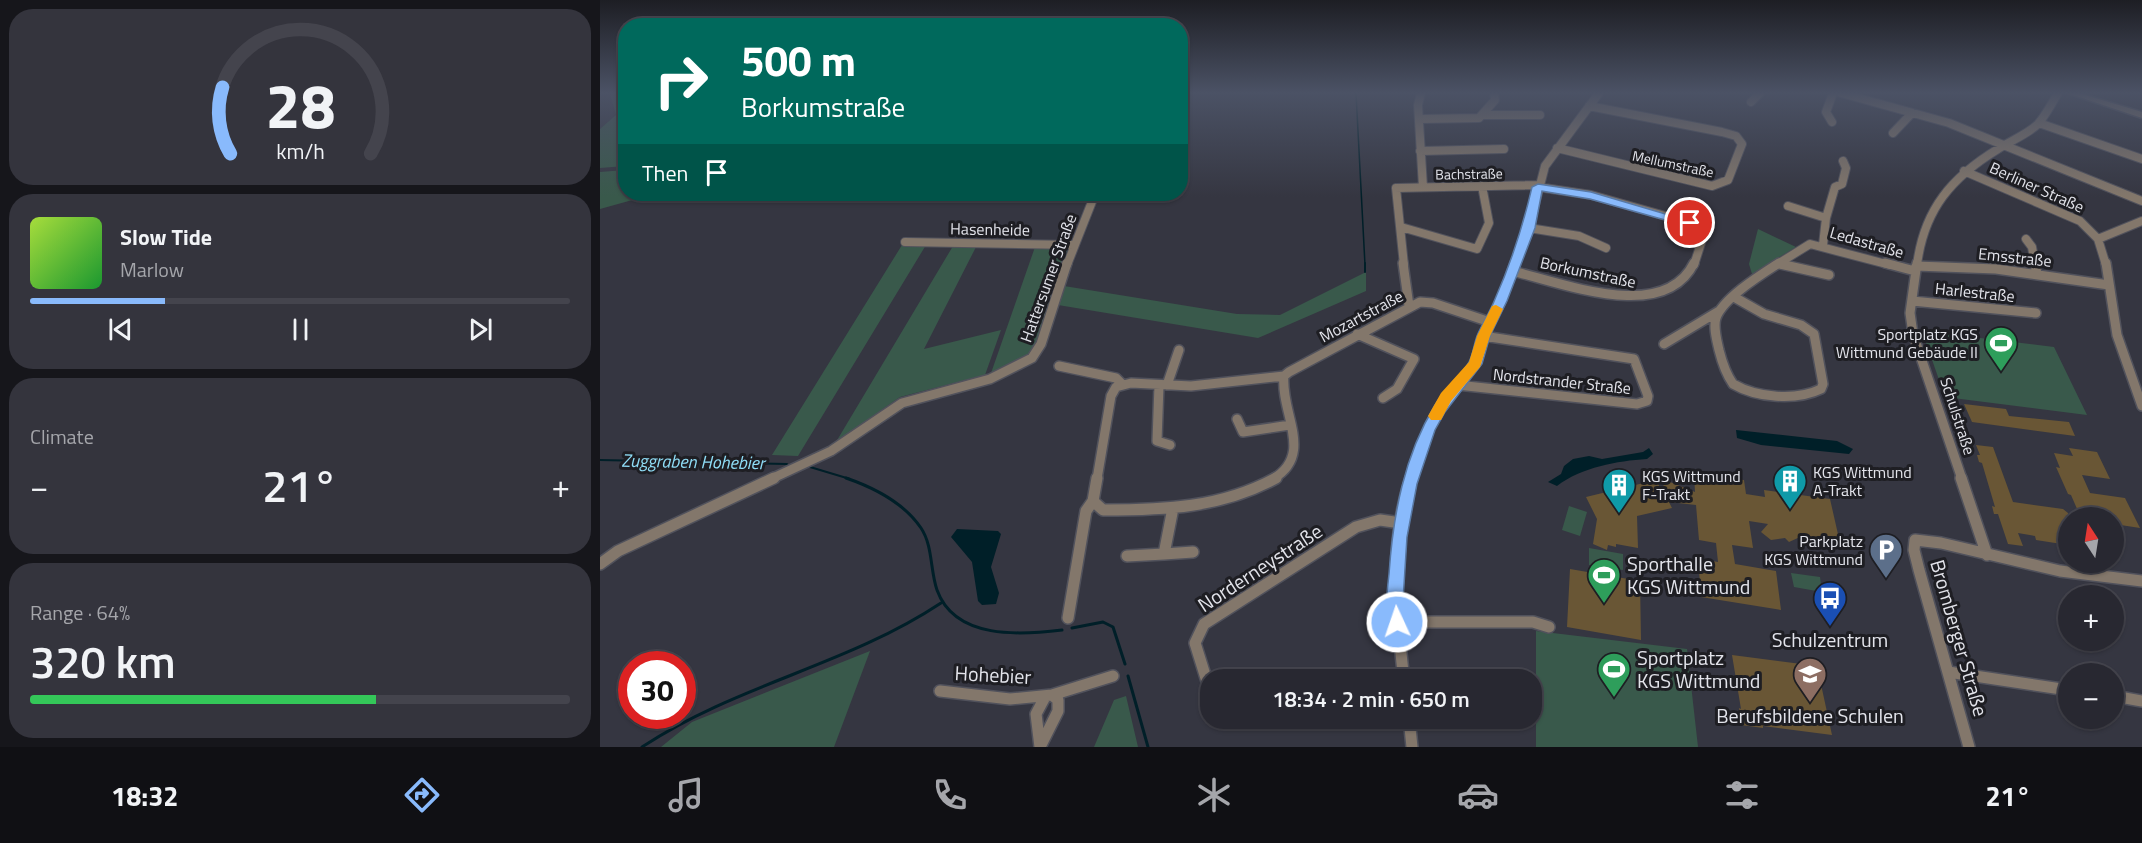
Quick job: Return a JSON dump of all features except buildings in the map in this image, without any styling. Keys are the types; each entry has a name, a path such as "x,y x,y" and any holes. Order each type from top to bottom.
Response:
{"street":[{"name":"Bachstraße","path":"1419,128 1423,187 1538,186"},
{"path":"1403,669 1395,601 1401,523 1409,484 1428,430 1446,397 1475,364 1483,336 1529,228 1545,166 1572,128"},
{"name":"Mellumstraße","path":"1557,148 1712,186 1728,180 1742,144 1737,137 1701,128"},
{"path":"1893,133 1898,128"},
{"path":"1954,128 2142,201"},
{"name":"Schulstraße","path":"1987,555 1913,334 1910,313 1922,235 1946,189 1964,171 2031,128"},
{"path":"2053,128 2142,159"},
{"path":"1420,151 1504,149"},
{"path":"1823,245 1835,187 1842,184 1846,168 1843,161"},
{"name":"Berliner Straße","path":"1964,171 2065,213 2080,221 2098,239"},
{"path":"1401,227 1477,249 1489,223 1482,186"},
{"name":"Borkumstraße","path":"1512,271 1621,296 1638,298 1652,296 1688,274 1702,240 1697,228 1690,223 1591,195 1538,186"},
{"path":"1409,306 1400,244 1399,230 1401,227 1396,188 1423,187"},
{"name":"Hattersumer Straße","path":"600,564 618,551 831,451 902,403 990,379 1032,358 1041,344 1074,245 1092,201"},
{"path":"1788,206 1827,218"},
{"path":"2142,221 2098,239 2109,285 2117,335 2142,406"},
{"path":"1529,228 1580,237 1598,242 1606,248"},
{"path":"2026,239 2032,247 2037,274"},
{"name":"Hasenheide","path":"905,242 1074,245"},
{"name":"Ledastraße","path":"1664,344 1719,311 1734,297 1810,244 1823,245 1915,269"},
{"path":"1780,264 1829,275"},
{"name":"Emsstraße","path":"1915,269 2037,274 2109,285"},
{"path":"1719,311 1716,318 1723,367 1733,384 1749,392 1798,396 1808,396 1821,389 1823,384 1816,340 1809,329 1764,314 1734,297"},
{"name":"Harlestraße","path":"1912,301 2036,313"},
{"name":"Mozartstraße","path":"1059,366 1119,381 1191,386 1284,376 1357,334 1420,302 1433,303 1490,322"},
{"path":"1357,334 1414,359 1397,388 1383,398"},
{"name":"Nordstrander Straße","path":"1457,385 1637,404 1647,401 1648,396 1634,359 1483,336"},
{"path":"1170,445 1157,441 1163,385 1179,350"},
{"path":"1094,501 1097,507 1103,510 1190,508 1245,492 1281,475 1292,462 1294,452 1283,385 1284,376"},
{"path":"1068,618 1086,511 1094,501 1111,396 1119,381"},
{"path":"1236,419 1243,432 1290,425"},
{"path":"1164,554 1173,508"},
{"name":"Norderneystraße","path":"1203,669 1195,644 1204,624 1356,527 1380,520 1401,523"},
{"name":"Bromberger Straße","path":"1969,747 1919,570 1914,550 1915,540 1921,539 1987,555"},
{"path":"1127,556 1193,552"},
{"path":"1987,555 2060,571 2142,581"},
{"path":"1397,622 1533,622 1549,627"},
{"path":"1948,672 2058,688"},
{"name":"Hohebier","path":"940,691 1003,699 1048,696 1095,684 1113,676"},
{"name":"Hohebier","path":"1040,747 1035,718 1040,701 1048,696"},
{"name":"Hohebier","path":"1040,747 1058,711 1058,700 1048,696"},
{"path":"2124,698 2142,701"},
{"path":"1410,729 1412,747"}],"green space":[{"path":"618,128 618,167 600,168 600,129"},
{"path":"618,171 618,201 629,201 600,209 600,172"},
{"path":"1758,229 1796,247 1752,274 1749,264"},
{"path":"902,245 926,245 798,456 772,455"},
{"path":"953,246 976,247 924,349 1001,330 985,375 900,397 836,442"},
{"path":"1035,247 1068,247 1040,339 1026,358 990,376"},
{"path":"1366,272 1366,291 1258,338 1058,305 1064,286 1237,314 1280,315"},
{"name":"Sportplatz KGS Wittmund Gebäude II","path":"1922,331 2054,347 2087,415 1945,397"},
{"path":"1569,506 1587,512 1580,536 1562,530"},
{"path":"1589,548 1623,554 1623,570 1589,565"},
{"path":"1791,573 1820,577 1822,592 1794,587"},
{"name":"Sportplatz KGS Wittmund","path":"1536,631 1687,649 1698,747 1536,747 1536,729 1542,729 1542,669 1536,669"},
{"path":"870,651 834,747 661,747 683,729 696,729 696,720"},
{"path":"1126,696 1138,747 1094,747 1114,700"}],"water":[{"path":"1736,430 1837,441 1853,449 1849,454 1761,445 1737,438"},
{"path":"1649,448 1653,454 1647,459 1600,466 1577,474 1557,486 1548,482 1561,474 1564,466 1573,459 1589,456 1602,459 1643,452"},
{"path":"957,529 998,531 1001,534 991,567 999,593 996,604 982,605 978,601 972,562 951,537"}],"waterway":[{"path":"1358,128 1365,265"},
{"path":"1365,265 1365,272"},
{"name":"Zuggraben Hohebier","path":"600,460 787,464"},
{"name":"Zuggraben Hohebier","path":"810,467 850,479"},
{"name":"Zuggraben Hohebier","path":"846,478 888,497 914,519 928,542 937,590 946,606 958,618 991,631 1028,633 1062,630"},
{"path":"642,747 678,725 715,707 868,643 905,625 941,603"},
{"path":"1072,628 1103,622 1113,627 1125,664"},
{"path":"1128,676 1148,747"}],"slow traffic":[{"path":"1436,416 1446,397 1475,364 1483,336 1496,309"}],"place":[{"name":"Sportplatz KGS Wittmund Gebäude II","path":"2001,372"},
{"name":"KGS Wittmund A-Trakt","path":"1790,510"},
{"name":"KGS Wittmund F-Trakt","path":"1619,514"},
{"name":"Parkplatz KGS Wittmund","path":"1886,579"},
{"name":"Sporthalle KGS Wittmund","path":"1604,604"},
{"name":"Schulzentrum","path":"1830,627"},
{"name":"Sportplatz KGS Wittmund","path":"1614,698"},
{"name":"Berufsbildene Schulen","path":"1810,703"}],"route":[{"path":"1397,622 1395,601 1401,523 1409,484 1428,430 1446,397 1475,364 1483,336 1501,301 1529,228 1538,187 1591,195 1690,223"}]}
